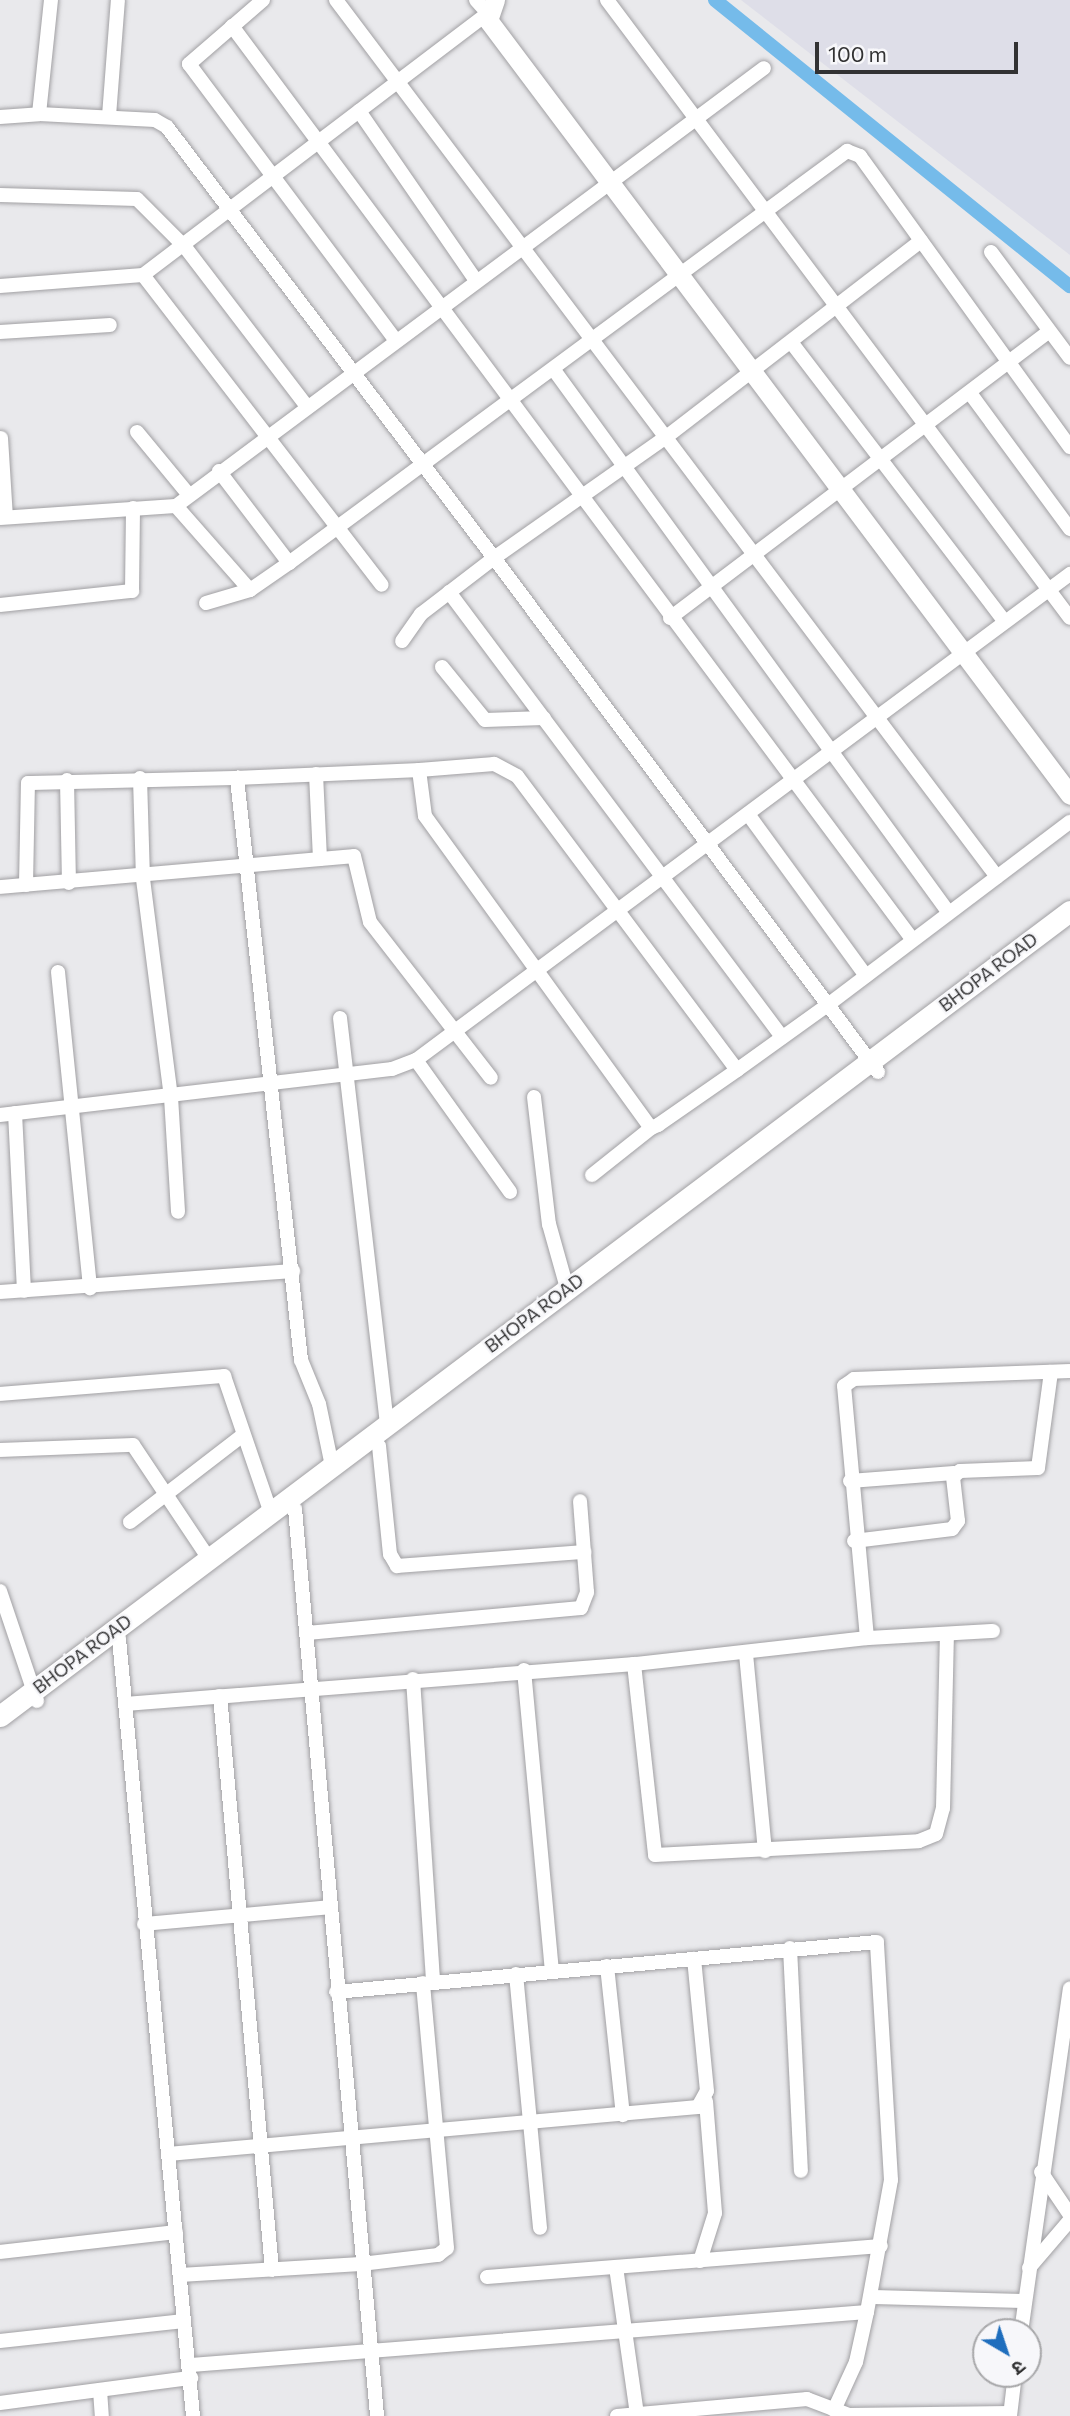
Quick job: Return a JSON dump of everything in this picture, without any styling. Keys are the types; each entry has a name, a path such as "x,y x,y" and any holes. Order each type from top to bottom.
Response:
{"main road":[{"path":"486,7 610,183 1070,795"},
{"name":"BHOPA ROAD","path":"0,1716 34,1697 119,1639 379,1446 874,1066 1070,911"},
{"name":"BHOPA ROAD","path":"0,1730 34,1697 209,1559 567,1288 1070,925"}],"street":[{"path":"39,114 51,0"},
{"path":"109,116 118,0"},
{"path":"263,0 189,64 395,339"},
{"path":"336,0 401,82 874,720 997,877"},
{"path":"607,0 769,209 1070,618"},
{"path":"0,286 144,275 185,247 226,210 314,143 401,82 486,7"},
{"path":"232,26 314,143 439,306 508,404 912,939"},
{"path":"0,422 3,518 176,506 305,404 764,68"},
{"path":"359,111 475,279"},
{"path":"0,117 39,114 109,116 167,127 226,210 494,558 706,846 830,1003 874,1066"},
{"path":"206,603 250,590 289,563 333,527 592,342 837,156 852,151 921,241 1070,447"},
{"path":"0,195 137,199 185,247 305,404"},
{"path":"402,641 416,619 449,592 665,438 921,241"},
{"path":"991,253 1070,358"},
{"path":"144,275 263,436 382,585"},
{"path":"0,332 110,325"},
{"path":"670,618 754,559 1049,331"},
{"path":"791,342 1005,622"},
{"path":"554,370 835,752 949,913"},
{"path":"970,393 1070,529"},
{"path":"137,432 190,495"},
{"path":"219,471 289,563"},
{"path":"176,506 250,590"},
{"path":"0,605 132,591 133,508"},
{"path":"0,1115 74,1109 349,1074 416,1060 835,752 1070,574"},
{"path":"449,592 782,1037"},
{"path":"442,667 485,720 544,718"},
{"path":"26,885 25,788 33,781 237,778 508,768 737,1070"},
{"path":"419,770 425,816 651,1128"},
{"path":"316,774 320,859"},
{"path":"140,778 143,879 171,1097 178,1212"},
{"path":"237,778 301,1360 319,1404 332,1466"},
{"path":"67,780 69,883"},
{"path":"748,814 866,976"},
{"path":"592,1175 651,1128 830,1003 1070,822"},
{"path":"0,887 143,879 320,859 357,860 370,922 491,1078"},
{"path":"58,972 74,1109 90,1288"},
{"path":"340,1018 349,1074 387,1424"},
{"path":"416,1060 510,1192"},
{"path":"534,1097 550,1224 567,1288"},
{"path":"15,1113 24,1291"},
{"path":"0,1292 90,1288 293,1271"},
{"path":"867,1638 854,1541 847,1382 976,1371 1070,1371"},
{"path":"850,1481 1038,1468 1051,1372"},
{"path":"0,1394 223,1377 271,1513"},
{"path":"130,1522 243,1435"},
{"path":"0,1450 125,1442 141,1454 209,1559"},
{"path":"379,1446 390,1554 397,1566 584,1552"},
{"path":"854,1541 952,1529 958,1521 954,1473"},
{"path":"307,1633 580,1608 587,1592 580,1501"},
{"path":"295,1509 349,2141 377,2416"},
{"path":"0,1591 34,1697"},
{"path":"125,1704 311,1685 634,1664 746,1654 867,1638 993,1631"},
{"path":"634,1664 654,1855 919,1841 936,1834 945,1769 947,1634"},
{"path":"119,1639 144,1924 191,2371 193,2416"},
{"path":"746,1654 765,1851"},
{"path":"524,1670 552,1971"},
{"path":"180,2275 361,2264 438,2255 447,2248 428,1983 413,1679"},
{"path":"220,1696 237,1913 272,2270"},
{"path":"144,1924 237,1913 330,1907"},
{"path":"337,1992 871,1940 881,1947 891,2180 869,2305 856,2362 839,2413"},
{"path":"790,1948 801,2171"},
{"path":"694,1959 715,2213 700,2261"},
{"path":"607,1966 623,2115"},
{"path":"516,1974 533,2122 540,2228"},
{"path":"1023,2318 1041,2172 1070,1988"},
{"path":"168,2154 262,2149 440,2134 533,2122 681,2111 706,2101"},
{"path":"1029,2268 1070,2218 1041,2172"},
{"path":"0,2252 176,2232"},
{"path":"487,2277 881,2246"},
{"path":"616,2267 622,2330 637,2414"},
{"path":"6,2408 191,2371 369,2349 622,2330 869,2305 1025,2301"},
{"path":"0,2341 184,2321"},
{"path":"617,2416 796,2399 839,2413 1010,2415 1013,2388"},
{"path":"100,2390 102,2416"}],"shaded area":[{"path":"741,0 1070,0 1070,255"}],"waterway":[{"path":"715,0 1070,286"}]}
